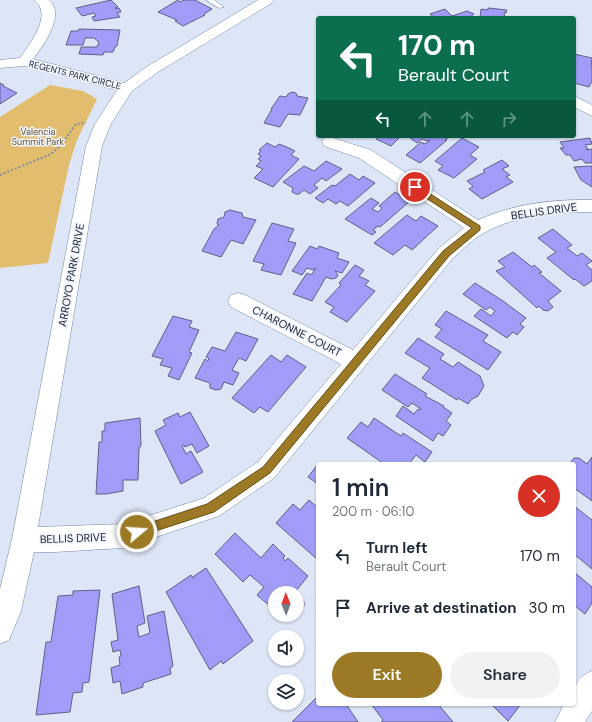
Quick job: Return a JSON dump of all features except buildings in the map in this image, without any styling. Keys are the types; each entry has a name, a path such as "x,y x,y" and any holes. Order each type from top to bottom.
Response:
{"street":[{"name":"REGENTS PARK CIRCLE","path":"24,62 36,46 45,29 49,17 47,5 41,0"},
{"name":"ARROYO PARK DRIVE","path":"0,631 8,612 24,539 94,146 102,124 126,88 153,69 267,0"},
{"name":"REGENTS PARK CIRCLE","path":"0,64 24,62 42,65 126,88"},
{"path":"576,102 592,111"},
{"path":"330,142 365,154 477,228"},
{"name":"BELLIS DRIVE","path":"24,539 55,540 123,536 210,508 266,470 446,254 477,228 510,215 545,209 592,206"},
{"name":"CHARONNE COURT","path":"238,301 356,362"},
{"path":"569,722 592,685"}],"lane":[{"path":"209,0 221,7"}],"path":[{"path":"0,175 51,154 61,145 76,124 102,124"}],"green space":[{"name":"Valencia Summit Park","path":"50,85 83,91 97,99 77,140 69,165 48,263 0,268 0,117"}],"route":[{"path":"137,532 210,508 266,470 446,254 477,228 415,187"}]}
